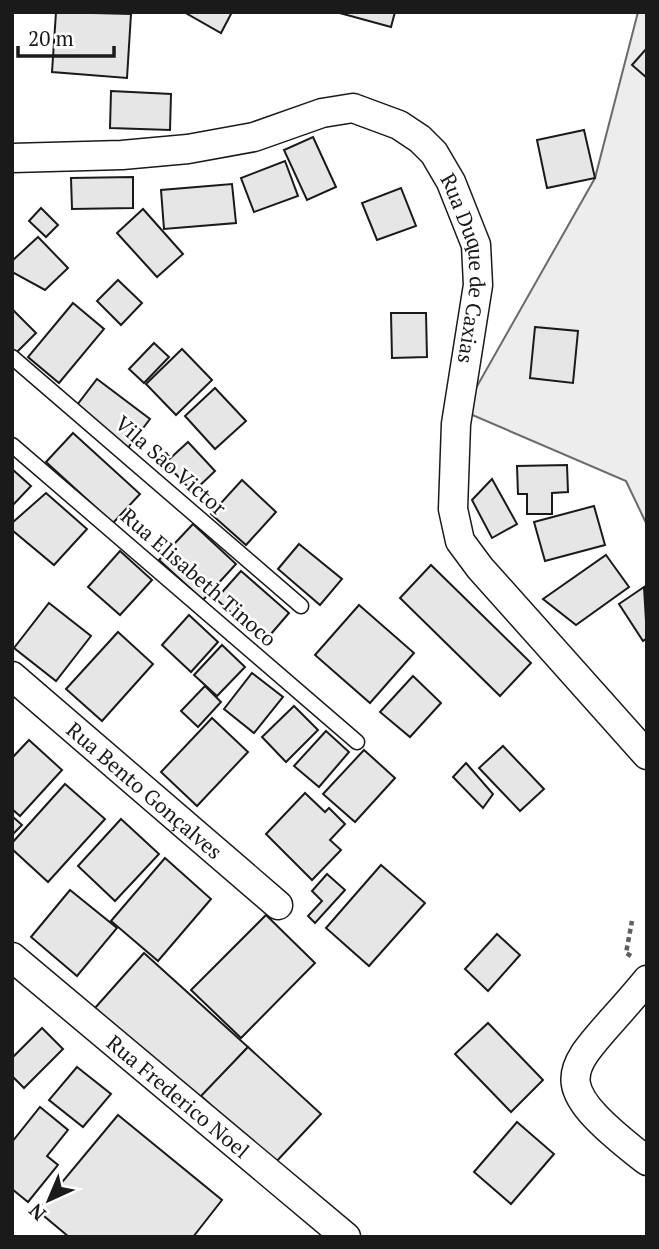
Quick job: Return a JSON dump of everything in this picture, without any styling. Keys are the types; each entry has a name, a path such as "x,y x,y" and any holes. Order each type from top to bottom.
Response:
{"street":[{"name":"Rua Duque de Caxias","path":"12,158 122,155 188,149 254,137 322,113 353,108 399,125 420,139 434,153 451,182 476,245 478,285 456,425 453,509 460,541 480,568 647,755"},
{"name":"Rua Bento Gonçalves","path":"12,676 278,905"},
{"name":"Rua Frederico Noel","path":"12,957 346,1237"},
{"path":"647,980 595,1038 574,1070 575,1090 585,1108 647,1161"}],"lane":[{"name":"Vila São Victor","path":"12,357 301,606"},
{"name":"Rua Elisabeth Tinoco","path":"12,444 357,742"}],"path":[{"path":"626,953 632,921"}],"shaded area":[{"path":"638,12 647,12 647,525 626,481 463,411 595,178"}],"building":[{"path":"56,12 131,14 127,78 52,72"},
{"path":"184,12 232,12 221,33"},
{"path":"336,12 395,12 391,27"},
{"path":"647,48 647,78 632,65"},
{"path":"111,91 171,94 170,130 110,128"},
{"path":"584,130 595,178 547,188 537,140"},
{"path":"313,137 336,187 307,200 284,150"},
{"path":"285,161 298,196 254,212 241,178"},
{"path":"133,177 133,208 72,209 71,178"},
{"path":"232,184 236,223 164,229 161,190"},
{"path":"401,188 416,226 377,240 362,203"},
{"path":"41,208 58,225 46,237 29,221"},
{"path":"143,209 183,254 157,277 117,233"},
{"path":"38,237 68,268 45,290 12,272 12,261"},
{"path":"118,280 142,303 121,325 97,301"},
{"path":"73,303 104,329 59,383 28,357"},
{"path":"12,309 36,333 16,353 12,349"},
{"path":"391,313 426,313 427,357 392,358"},
{"path":"535,327 578,331 573,383 530,378"},
{"path":"154,343 169,357 144,383 129,369"},
{"path":"182,349 212,380 176,415 146,384"},
{"path":"97,379 150,419 127,449 74,409"},
{"path":"215,388 246,421 215,449 185,416"},
{"path":"73,433 140,494 113,523 46,462"},
{"path":"188,442 215,471 193,492 165,463"},
{"path":"567,465 568,492 552,493 552,514 527,514 527,494 518,494 517,466"},
{"path":"12,469 31,486 12,506"},
{"path":"492,479 517,524 492,538 472,500"},
{"path":"242,480 276,512 246,545 211,514"},
{"path":"46,493 87,529 54,565 12,530 12,523"},
{"path":"594,506 605,545 545,561 534,522"},
{"path":"193,524 236,564 203,600 159,560"},
{"path":"299,544 342,579 320,605 278,569"},
{"path":"120,551 152,580 120,615 88,587"},
{"path":"606,555 629,587 576,625 543,599"},
{"path":"431,565 531,663 500,696 400,598"},
{"path":"241,571 289,613 264,642 216,599"},
{"path":"644,587 647,638 643,641 619,604"},
{"path":"49,603 91,636 56,681 14,648"},
{"path":"359,605 414,653 370,703 315,655"},
{"path":"189,615 218,642 191,672 162,645"},
{"path":"118,632 153,664 102,721 66,689"},
{"path":"222,645 245,667 217,696 194,675"},
{"path":"252,673 283,697 254,733 224,709"},
{"path":"413,676 441,703 410,737 380,712"},
{"path":"205,686 221,702 198,727 181,711"},
{"path":"294,706 318,730 286,762 262,737"},
{"path":"212,718 248,752 197,806 161,772"},
{"path":"326,731 349,752 319,787 294,766"},
{"path":"29,740 62,770 20,816 12,809 12,758"},
{"path":"503,746 544,789 520,811 479,768"},
{"path":"364,750 395,778 355,822 323,794"},
{"path":"466,763 493,794 483,808 453,777"},
{"path":"65,784 105,819 48,882 12,849 12,843"},
{"path":"305,793 325,812 329,808 345,824 330,840 341,850 312,880 266,834"},
{"path":"12,816 22,825 12,835"},
{"path":"121,819 159,854 115,901 78,866"},
{"path":"165,858 211,899 158,961 111,921"},
{"path":"381,865 425,903 369,966 326,928"},
{"path":"327,874 345,890 315,923 308,916 322,901 312,891"},
{"path":"70,890 117,928 77,976 31,937"},
{"path":"266,915 315,963 241,1038 191,990"},
{"path":"497,934 520,955 488,991 465,969"},
{"path":"144,953 248,1047 199,1100 95,1008"},
{"path":"488,1023 543,1080 511,1112 455,1054"},
{"path":"42,1028 63,1049 24,1088 12,1076 12,1058"},
{"path":"248,1047 321,1114 274,1164 201,1096"},
{"path":"77,1067 111,1094 83,1127 49,1100"},
{"path":"40,1107 68,1130 47,1156 58,1165 28,1202 12,1189 12,1142"},
{"path":"118,1115 222,1200 193,1237 69,1237 38,1211"},
{"path":"517,1122 554,1154 511,1204 474,1172"}]}
